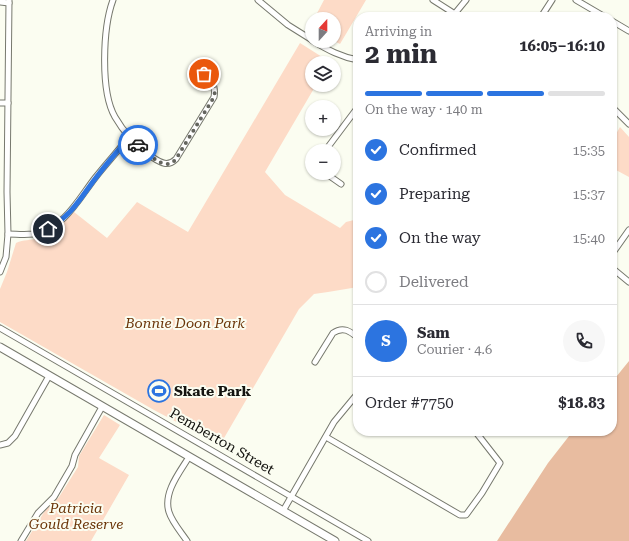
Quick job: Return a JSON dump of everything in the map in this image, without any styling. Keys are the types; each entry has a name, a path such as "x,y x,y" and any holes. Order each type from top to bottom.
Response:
{"main road":[{"path":"0,347 335,541"}],"street":[{"path":"113,0 107,20 105,45 106,84 111,108 115,117 129,137 155,158 168,164 172,163 184,149 214,97 216,88 214,84 197,68"},
{"path":"433,0 449,12"},
{"path":"456,12 466,0"},
{"path":"544,12 552,0"},
{"path":"576,0 596,12"},
{"path":"261,1 288,26 305,36"},
{"path":"0,2 9,2 8,234 6,257 0,272"},
{"path":"617,24 629,31"},
{"path":"327,48 344,57 353,59"},
{"path":"0,103 8,103"},
{"path":"617,112 629,124"},
{"path":"330,144 353,114"},
{"path":"8,234 40,232 62,220 70,213 129,137"},
{"path":"335,180 341,184"},
{"path":"0,192 7,192"},
{"path":"617,247 629,230"},
{"path":"617,272 629,282"},
{"name":"Pemberton Street","path":"0,328 368,541"},
{"path":"315,362 333,333 337,330 346,330 353,335"},
{"path":"0,445 8,443 15,436 49,376"},
{"path":"283,511 340,413 353,399"},
{"path":"21,541 38,513 54,497 72,466 75,455 102,407"},
{"path":"326,437 460,515 466,515 482,493 500,463 478,436"},
{"path":"187,541 172,519 169,512 168,502 171,490 177,477 189,457"}],"green space":[{"path":"324,0 366,0 359,12 353,12 353,22 341,42 341,12 318,12"},
{"name":"Bonnie Doon Park","path":"300,43 305,46 305,48 308,48 321,56 305,56 305,92 312,92 307,100 305,100 305,104 265,172 285,195 340,228 346,222 353,220 353,288 314,294 299,309 220,445 154,410 0,322 0,289 16,243 49,234 74,212 107,238 137,202 188,232"},
{"path":"620,127 629,137 629,177 617,171 617,132"},
{"name":"Patricia Gould Reserve","path":"104,415 120,425 99,458 129,475 91,541 26,541 46,509 59,497 78,467 79,456"}],"shaded area":[{"path":"629,361 629,541 497,541 548,463 569,436 617,436 617,376"}],"way so far":[{"path":"138,145 163,163 172,163 176,159 184,149 214,97 216,88 204,74"}],"place":[{"name":"Skate Park","path":"159,391"}],"route":[{"path":"48,229 70,213 129,137 138,145"}]}
